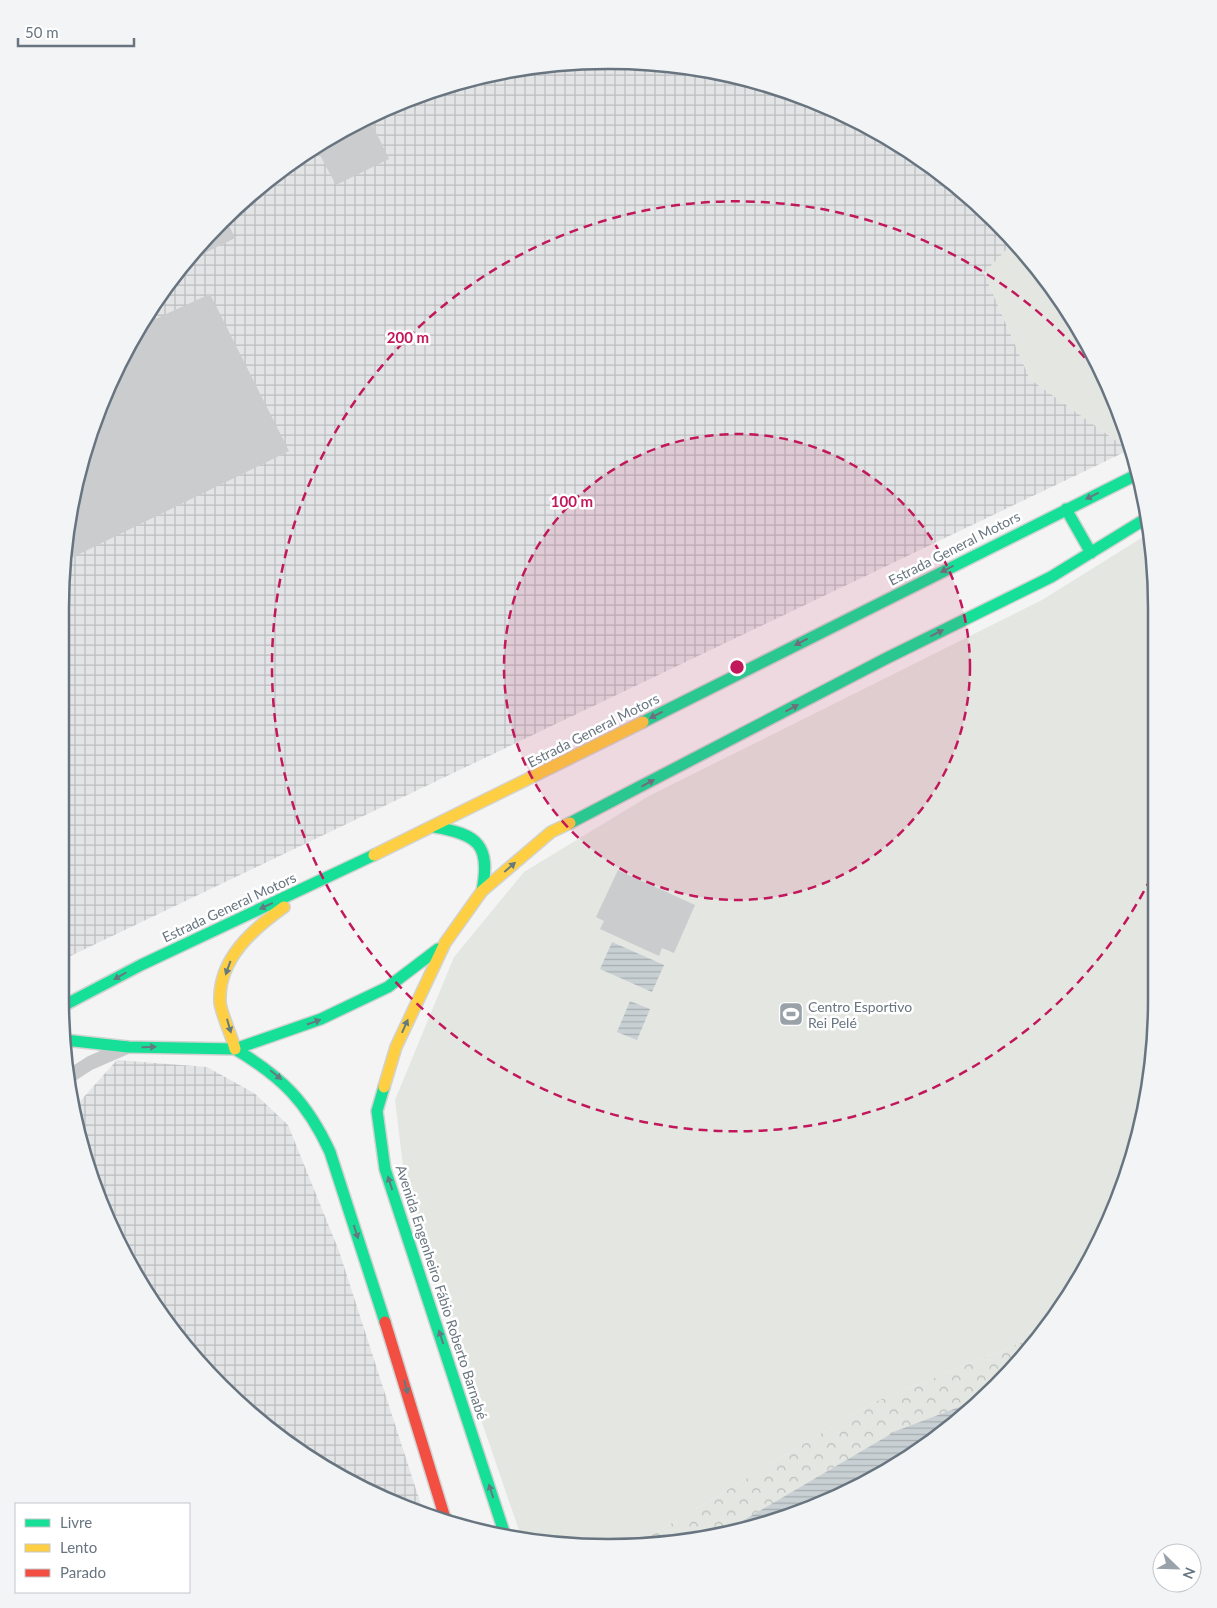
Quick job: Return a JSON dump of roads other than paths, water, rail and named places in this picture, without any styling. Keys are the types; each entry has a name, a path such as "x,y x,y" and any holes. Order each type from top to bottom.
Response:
{"main road":[{"name":"Estrada General Motors","path":"69,1004 141,965 434,827 1132,477"},
{"path":"1066,509 1091,553"},
{"path":"70,1041 128,1047 235,1049 321,1019 388,987 418,966 445,943 482,891 551,832 887,658 1051,577 1141,522"},
{"path":"434,827 469,834 480,842 487,862 487,871 482,891"},
{"path":"342,870 268,918 237,946 226,969 220,1003 228,1022 235,1049 266,1067 288,1085 304,1103 319,1126 330,1152 400,1370 428,1468 443,1513"},
{"name":"Avenida Engenheiro Fábio Roberto Barnabé","path":"445,943 396,1047 378,1111 385,1168 503,1529"}],"street":[{"path":"74,1074 90,1063 128,1047"}],"place":[{"name":"Centro Esportivo Rei Pelé","path":"791,1014"}]}
